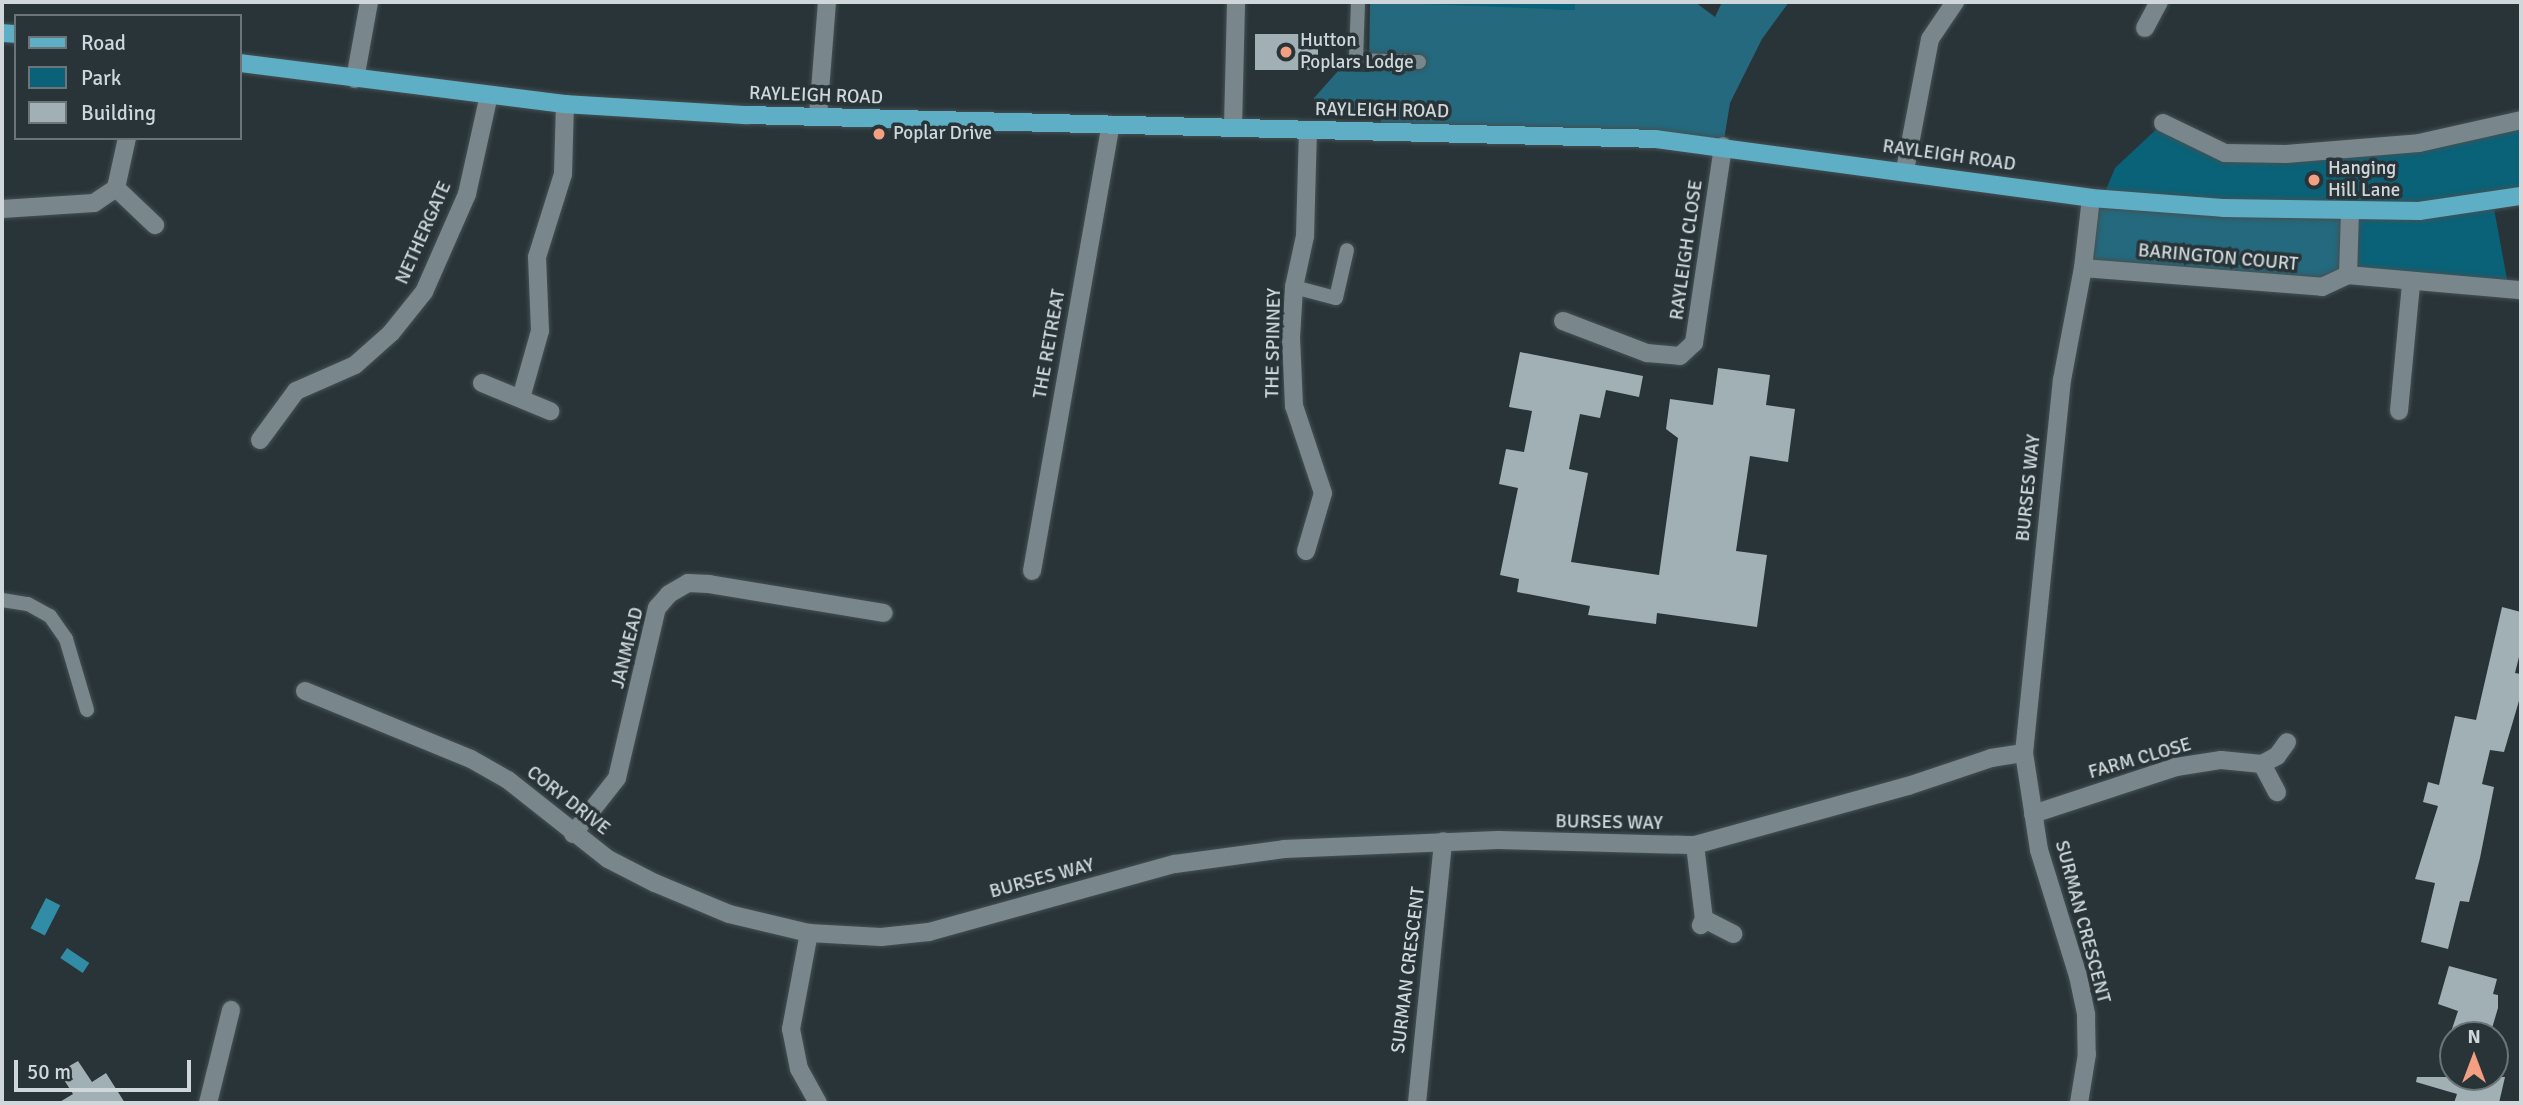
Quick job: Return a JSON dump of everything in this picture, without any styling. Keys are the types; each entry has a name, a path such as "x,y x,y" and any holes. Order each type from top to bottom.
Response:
{"main road":[{"name":"RAYLEIGH ROAD","path":"242,63 565,104 818,116 1656,139 1905,170 2091,198 2350,213 2419,211 2521,196"}],"street":[{"path":"355,79 369,2"},
{"path":"818,116 827,2"},
{"path":"1233,127 1236,2"},
{"path":"1905,170 1930,39 1955,2"},
{"path":"2145,27 2159,2"},
{"name":"NETHERGATE","path":"260,440 296,391 355,365 391,333 425,292 467,194 489,95"},
{"path":"522,398 540,331 537,257 563,174 565,104"},
{"path":"2163,123 2225,153 2286,154 2419,143 2521,120"},
{"name":"THE RETREAT","path":"1032,571 1111,125"},
{"name":"THE SPINNEY","path":"1306,551 1323,493 1294,406 1294,287 1305,236 1308,131"},
{"path":"2,209 94,203 116,188 127,140"},
{"name":"RAYLEIGH CLOSE","path":"1563,321 1647,353 1680,356 1694,343 1723,146"},
{"path":"116,188 155,225"},
{"name":"BURSES WAY","path":"809,933 881,937 929,932 1175,864 1284,849 1443,841 1695,845 1868,798 1991,758 2024,753 2062,380 2083,268 2091,198"},
{"path":"2348,275 2350,213"},
{"name":"BARINGTON COURT","path":"2083,268 2322,287 2348,275 2411,284 2521,290"},
{"path":"2399,411 2411,284"},
{"path":"482,383 551,411"},
{"name":"JANMEAD","path":"573,834 617,778 657,608 669,594 688,583 709,584 884,613"},
{"name":"CORY DRIVE","path":"305,691 471,759 508,780 608,859 693,900 730,914 809,933"},
{"path":"2277,792 2262,764 2277,756 2287,742"},
{"name":"SURMAN CRESCENT","path":"2024,753 2039,850 2086,1015 2087,1054 2079,1103"},
{"name":"FARM CLOSE","path":"2033,814 2176,767 2221,760 2262,764"},
{"name":"SURMAN CRESCENT","path":"1417,1103 1443,841"},
{"path":"1695,845 1702,922 1733,934"},
{"path":"809,933 790,1028 799,1069 818,1103"},
{"path":"208,1103 231,1010"}],"lane":[{"path":"1357,2 1356,60 1419,62"},
{"path":"1294,287 1336,298 1347,250"},
{"path":"2,600 28,604 50,616 65,639 87,710"}],"green space":[{"path":"1394,2 1575,2 1575,10 1393,6"},
{"path":"2521,120 2521,196 2493,203 2509,290 2411,284 2102,199 2115,168 2163,123 2225,153 2286,154"}],"shaded area":[{"path":"1370,2 1575,10 1575,2 1695,2 1715,17 1722,2 1789,2 1762,39 1730,103 1723,146 1381,132 1381,115 1314,114 1314,98 1338,71 1369,72"},
{"path":"2091,198 2350,213 2348,275 2322,287 2083,268"},
{"path":"46,898 60,905 45,936 31,928"},
{"path":"67,948 89,963 83,973 60,958"}],"building":[{"name":"Hutton Poplars Lodge","path":"1255,34 1318,34 1318,70 1255,70"},
{"path":"1520,352 1643,376 1639,397 1606,390 1600,418 1580,414 1569,469 1588,473 1571,562 1659,575 1678,438 1666,429 1670,399 1713,405 1718,368 1770,375 1766,405 1795,409 1788,462 1750,456 1736,551 1767,555 1757,627 1657,613 1656,624 1588,615 1590,606 1517,592 1519,579 1500,575 1518,488 1499,484 1506,449 1524,452 1532,411 1509,407"},
{"path":"2502,607 2521,612 2521,649 2515,673 2521,674 2521,694 2504,752 2490,750 2482,784 2494,787 2480,858 2469,902 2460,901 2448,949 2421,942 2435,883 2415,879 2438,806 2423,802 2428,782 2439,785 2455,716 2476,720"},
{"path":"2449,966 2497,979 2493,994 2498,995 2494,1021 2455,1021 2458,1011 2438,1004"},
{"path":"78,1061 92,1082 106,1073 125,1103 58,1103 73,1094 59,1072"},
{"path":"2417,1077 2439,1077 2439,1089 2416,1082"},
{"path":"2447,1091 2502,1091 2499,1103 2454,1103 2457,1094"}],"place":[{"name":"Hutton Poplars Lodge","path":"1286,52"},
{"name":"Poplar Drive","path":"879,134"},
{"name":"Hanging Hill Lane","path":"2314,180"}]}
